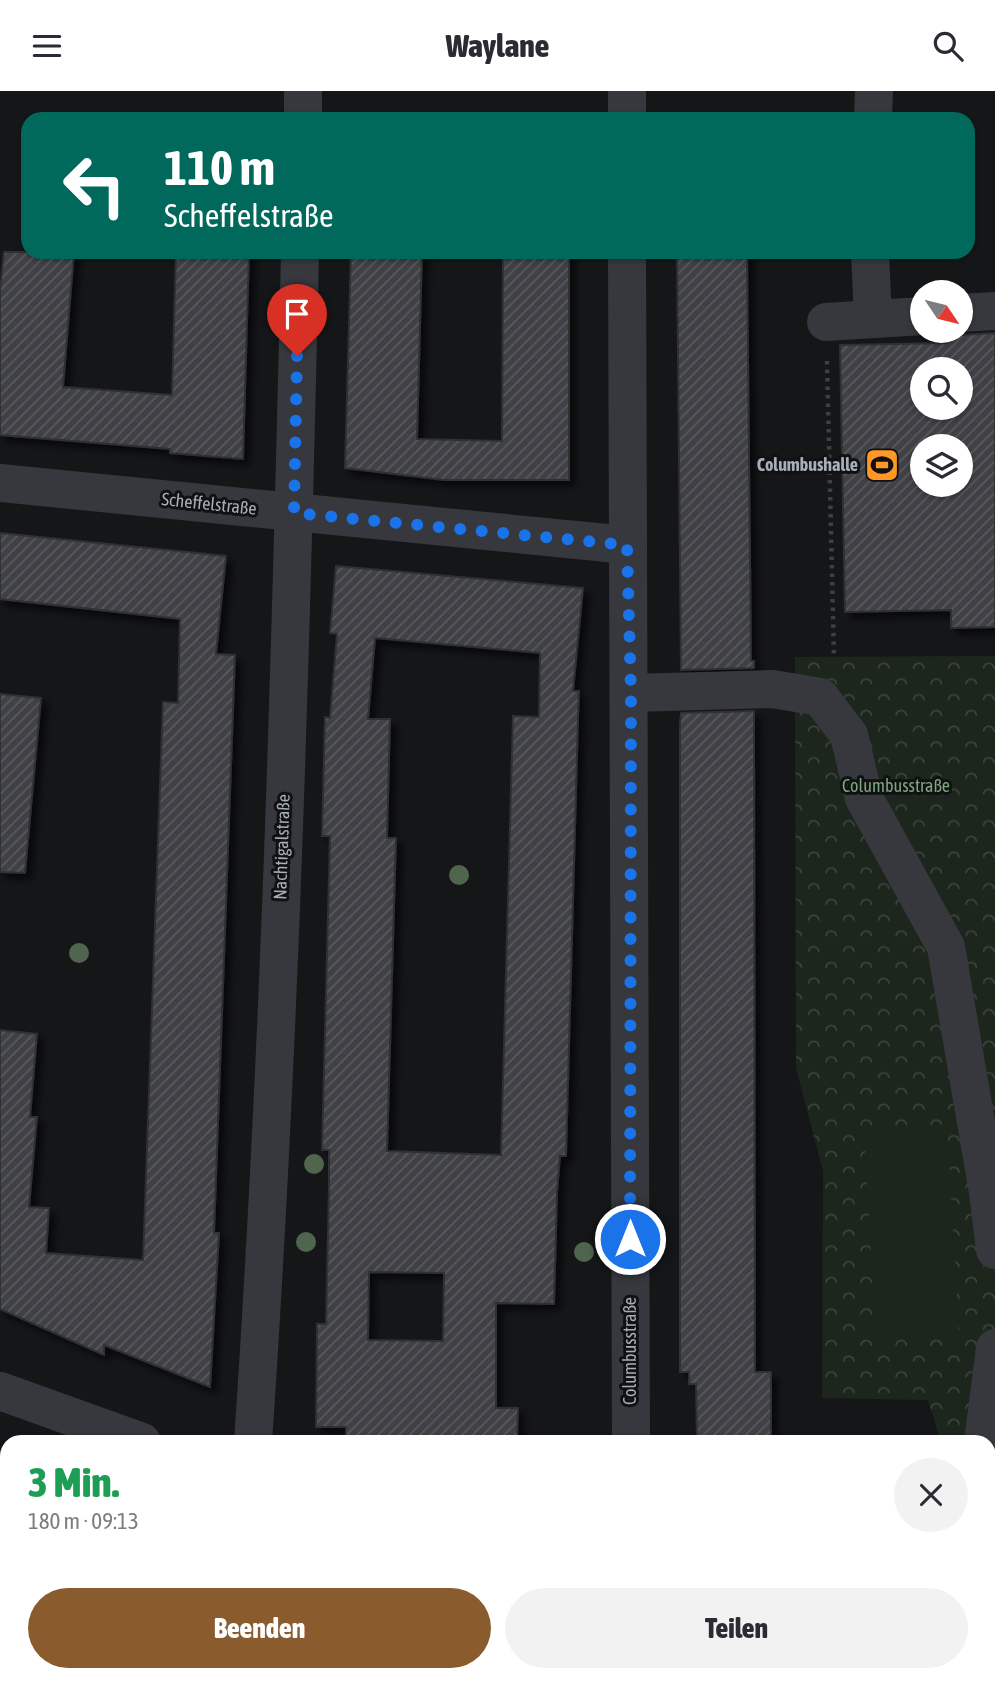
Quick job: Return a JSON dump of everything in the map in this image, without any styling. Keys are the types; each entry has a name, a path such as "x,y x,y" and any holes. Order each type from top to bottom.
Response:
{"street":[{"path":"303,91 303,112"},
{"path":"627,91 627,112"},
{"path":"873,112 874,91"},
{"name":"Nachtigalstraße","path":"253,1435 269,1206 294,513 300,259"},
{"name":"Columbusstraße","path":"627,259 627,545 631,693 631,1435"},
{"path":"870,259 873,319"},
{"path":"973,312 995,311"},
{"path":"826,323 910,317"},
{"name":"Scheffelstraße","path":"0,483 627,545"},
{"path":"631,693 773,689 820,697 849,735 864,798 946,947 988,1192 995,1250"},
{"path":"984,1435 995,1348"},
{"path":"0,1391 123,1435"}],"path":[{"path":"820,697 834,657 826,323"}],"green space":[{"name":"Columbusstraße","path":"995,656 995,1435 939,1435 928,1400 822,1398 823,1171 796,1068 795,657"},
{"path":"947,1124 959,1333 876,1338 864,1129"}],"building":[{"path":"4,252 21,252 21,259 73,259 63,387 172,395 176,259 249,259 243,459 170,453 170,449 0,435 0,291"},
{"path":"351,259 422,259 417,439 502,441 503,259 569,259 569,480 444,480 345,468"},
{"path":"677,259 747,259 751,661 754,661 754,668 681,670"},
{"name":"Columbushalle","path":"995,333 995,627 951,628 951,610 845,612 840,345 973,343 973,334"},
{"path":"0,533 226,556 216,654 235,655 214,1233 219,1233 210,1387 104,1345 104,1355 0,1309 0,1030 37,1034 30,1117 37,1117 29,1207 49,1208 46,1253 143,1260 163,702 178,703 180,619 0,599"},
{"path":"336,566 583,588 573,691 579,691 566,1156 560,1156 557,1192 554,1304 496,1303 496,1408 518,1408 517,1435 346,1435 346,1427 316,1427 317,1324 326,1324 329,1187 329,1150 322,1150 330,836 322,836 325,717 330,718 337,634 330,633","holes":["375,638 540,653 539,717 513,716 501,1155 387,1151 396,838 387,838 390,719 368,719","369,1272 444,1273 443,1341 368,1340"]},
{"path":"0,694 41,698 25,873 0,872"},
{"path":"754,711 755,1372 771,1372 771,1435 697,1435 696,1384 689,1384 689,1372 680,1372 681,713"}],"place":[{"name":"Columbushalle","path":"882,465"}],"route":[{"path":"297,356 294,513 627,545 631,693 630,1239"}]}
